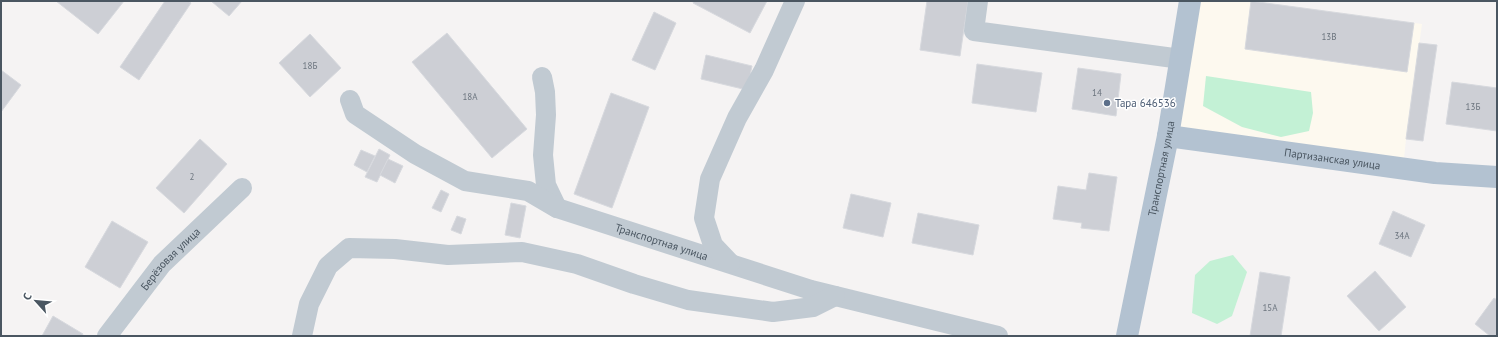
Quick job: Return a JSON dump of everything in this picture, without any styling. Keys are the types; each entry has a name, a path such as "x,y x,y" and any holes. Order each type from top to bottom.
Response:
{"main road":[{"name":"Транспортная улица","path":"1127,336 1168,136 1190,1"},
{"name":"Партизанская улица","path":"1168,136 1435,173 1497,177"}],"street":[{"path":"732,265 713,245 704,218 710,179 738,118 764,70 795,1"},
{"path":"978,1 974,31 1181,59"},
{"path":"542,77 545,92 546,115 543,155 546,185 557,208"},
{"name":"Транспортная улица","path":"350,100 355,114 415,154 466,181 528,191 557,208 732,265 835,296 998,336"},
{"name":"Берёзовая улица","path":"107,336 162,264 242,188"},
{"path":"302,336 309,304 328,266 349,248 395,249 448,256 522,252 577,264 634,284 688,300 773,312 813,307 835,296"}],"shaded area":[{"path":"1190,1 1254,1 1422,24 1403,169 1168,136"}],"green space":[{"path":"1206,76 1311,92 1313,113 1309,131 1281,137 1242,127 1203,106"},
{"path":"1233,255 1247,272 1232,316 1217,324 1192,313 1195,275 1210,261"}],"building":[{"path":"56,1 124,1 98,34"},
{"path":"165,1 188,1 191,3 139,80 120,67"},
{"path":"211,1 242,1 229,16"},
{"path":"694,1 767,1 750,33 693,3"},
{"path":"927,1 968,1 960,56 920,50"},
{"path":"1251,1 1414,23 1407,72 1245,49"},
{"path":"654,12 676,23 655,70 632,60"},
{"path":"447,33 527,129 492,158 412,62"},
{"path":"310,34 341,68 310,97 279,63"},
{"path":"1419,43 1437,45 1423,141 1406,139"},
{"path":"706,55 752,66 747,90 701,79"},
{"path":"977,64 1042,73 1036,112 972,103"},
{"path":"1078,68 1121,74 1116,116 1072,109"},
{"path":"1,70 21,85 1,112"},
{"path":"1452,82 1497,88 1497,131 1446,124"},
{"path":"611,93 649,107 612,208 574,194"},
{"path":"200,139 227,164 184,213 156,188"},
{"path":"379,149 390,155 377,182 365,177"},
{"path":"361,150 375,156 367,172 354,165"},
{"path":"388,159 403,166 395,183 380,175"},
{"path":"1089,173 1117,177 1109,231 1081,228 1082,223 1053,219 1058,186 1086,190"},
{"path":"441,190 449,194 441,212 432,208"},
{"path":"851,194 891,203 883,237 843,228"},
{"path":"511,203 526,206 520,238 505,235"},
{"path":"1393,211 1425,225 1411,257 1379,244"},
{"path":"918,213 979,225 973,255 912,243"},
{"path":"457,216 466,219 461,234 451,230"},
{"path":"112,221 148,242 120,288 85,267"},
{"path":"1375,271 1406,307 1379,331 1347,296"},
{"path":"1260,272 1290,277 1281,336 1250,336"},
{"path":"1494,298 1497,300 1497,336 1490,336 1475,324"},
{"path":"53,316 83,334 82,336 42,336"}],"place":[{"name":"Тара 646536","path":"1107,103"}]}
